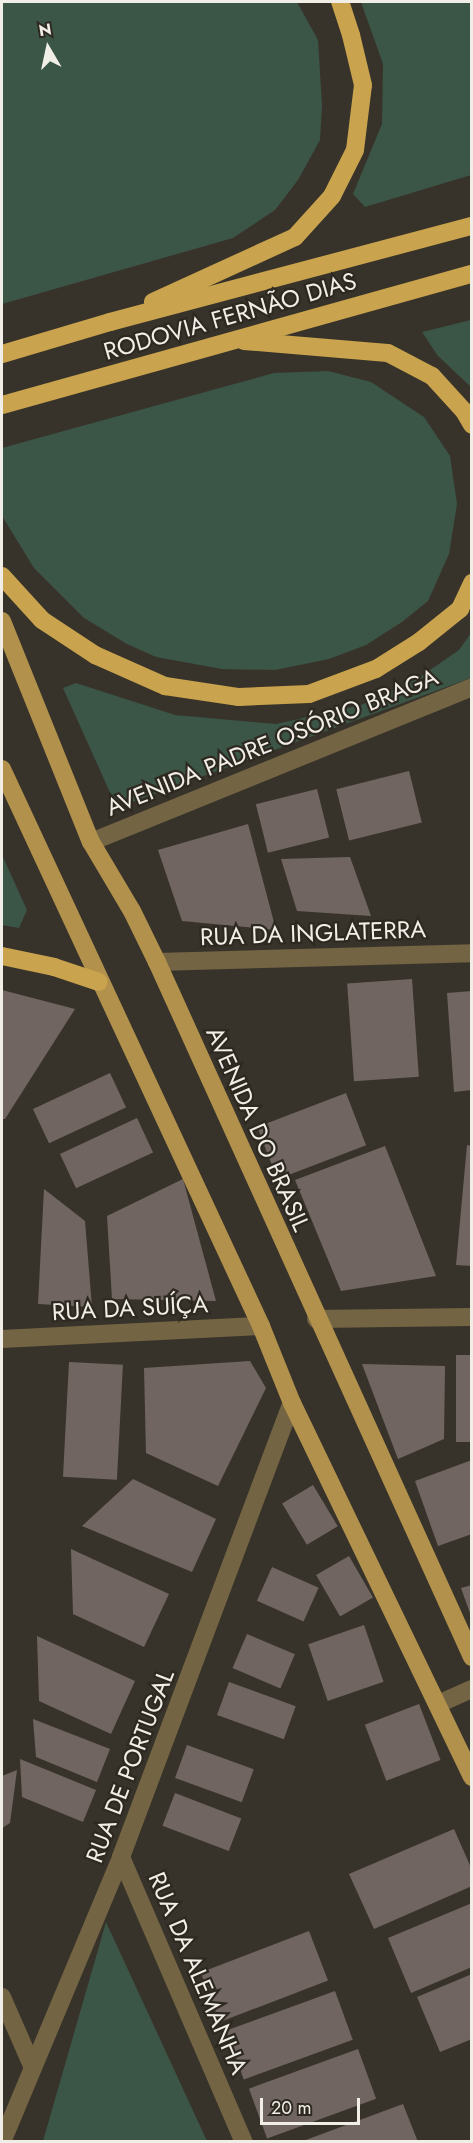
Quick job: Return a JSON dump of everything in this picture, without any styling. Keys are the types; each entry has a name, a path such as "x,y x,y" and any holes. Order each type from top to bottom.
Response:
{"highway":[{"path":"110,321 295,237 332,196 355,150 363,85 351,35 339,2"},
{"path":"364,256 471,219"},
{"name":"RODOVIA FERNÃO DIAS","path":"2,354 110,321 471,226"},
{"name":"RODOVIA FERNÃO DIAS","path":"2,405 471,274"},
{"path":"231,340 388,353 432,376 465,411 471,425"},
{"path":"2,576 42,620 95,655 165,686 239,698 309,694 376,669 418,642 460,609 471,583"},
{"path":"2,956 54,967 99,982"}],"main road":[{"name":"AVENIDA DO BRASIL","path":"2,621 91,842 132,911 157,962 316,1319 471,1657"},
{"path":"2,769 99,982 261,1326 292,1403 471,1777"}],"street":[{"name":"AVENIDA PADRE OSÓRIO BRAGA","path":"91,842 471,687"},
{"name":"RUA DA INGLATERRA","path":"157,962 471,953"},
{"path":"316,1319 471,1317"},
{"name":"RUA DA SUÍÇA","path":"2,1339 261,1326"},
{"name":"RUA DE PORTUGAL","path":"2,2142 121,1857 292,1403"},
{"path":"438,1704 471,1689"},
{"name":"RUA DA ALEMANHA","path":"121,1857 244,2142"},
{"path":"2,1997 33,2068"}],"green space":[{"path":"2,2 297,2 318,40 322,105 320,140 298,180 275,210 233,238 2,304"},
{"path":"361,2 471,2 471,175 365,207 353,194 382,124 383,64"},
{"path":"472,320 471,387 438,356 422,332"},
{"path":"328,371 371,382 424,417 450,456 457,504 449,554 428,601 402,622 366,645 329,659 275,670 222,669 156,657 127,644 84,618 34,568 2,516 2,448 274,373"},
{"path":"471,633 471,678 127,804 112,797 63,688 76,683 175,715 276,724 361,705 420,677 459,650"},
{"path":"2,855 27,910 19,928 2,925"},
{"path":"106,1922 207,2141 43,2141"}],"building":[{"path":"409,771 422,822 349,841 336,789"},
{"path":"317,789 329,838 268,853 256,804"},
{"path":"248,824 276,930 182,921 158,850"},
{"path":"350,857 371,916 297,911 281,859"},
{"path":"412,979 419,1077 354,1081 347,984"},
{"path":"2,990 75,1009 5,1119 2,1119"},
{"path":"472,991 472,1090 454,1092 447,993"},
{"path":"110,1073 126,1107 49,1143 33,1109"},
{"path":"346,1093 366,1145 277,1179 257,1127"},
{"path":"137,1118 153,1152 76,1188 60,1154"},
{"path":"467,1145 472,1146 472,1266 456,1265"},
{"path":"385,1146 436,1276 341,1291 295,1180"},
{"path":"183,1179 216,1301 112,1299 107,1216"},
{"path":"44,1189 85,1221 92,1307 38,1304"},
{"path":"456,1355 472,1355 472,1442 456,1442"},
{"path":"250,1361 266,1388 218,1486 146,1453 144,1368"},
{"path":"69,1362 123,1365 117,1480 63,1477"},
{"path":"362,1364 445,1366 444,1439 398,1459"},
{"path":"472,1460 472,1534 438,1546 415,1481"},
{"path":"133,1479 216,1519 192,1572 82,1526"},
{"path":"313,1485 338,1526 307,1545 282,1504"},
{"path":"71,1549 169,1594 144,1647 73,1614"},
{"path":"349,1556 373,1598 340,1617 316,1575"},
{"path":"272,1567 319,1588 304,1622 257,1601"},
{"path":"472,1585 472,1616 471,1616 461,1588"},
{"path":"364,1625 384,1682 328,1701 308,1644"},
{"path":"247,1634 295,1654 280,1688 233,1668"},
{"path":"37,1636 135,1681 111,1734 39,1701"},
{"path":"229,1682 296,1706 284,1739 217,1715"},
{"path":"419,1704 441,1760 386,1781 365,1725"},
{"path":"33,1719 110,1749 97,1782 36,1757"},
{"path":"187,1745 254,1769 242,1802 175,1778"},
{"path":"20,1759 96,1790 83,1822 22,1797"},
{"path":"17,1770 10,1823 2,1828 2,1776"},
{"path":"175,1793 241,1818 229,1851 162,1826"},
{"path":"454,1829 472,1870 472,1886 374,1929 349,1874"},
{"path":"472,1903 472,1967 411,1993 388,1938"},
{"path":"309,1931 328,1980 220,2022 201,1973"},
{"path":"472,1974 472,2039 440,2052 417,1997"},
{"path":"335,1991 353,2040 244,2080 226,2031"},
{"path":"358,2049 376,2099 267,2138 249,2089"},
{"path":"403,2104 418,2142 303,2142 303,2141"}]}
